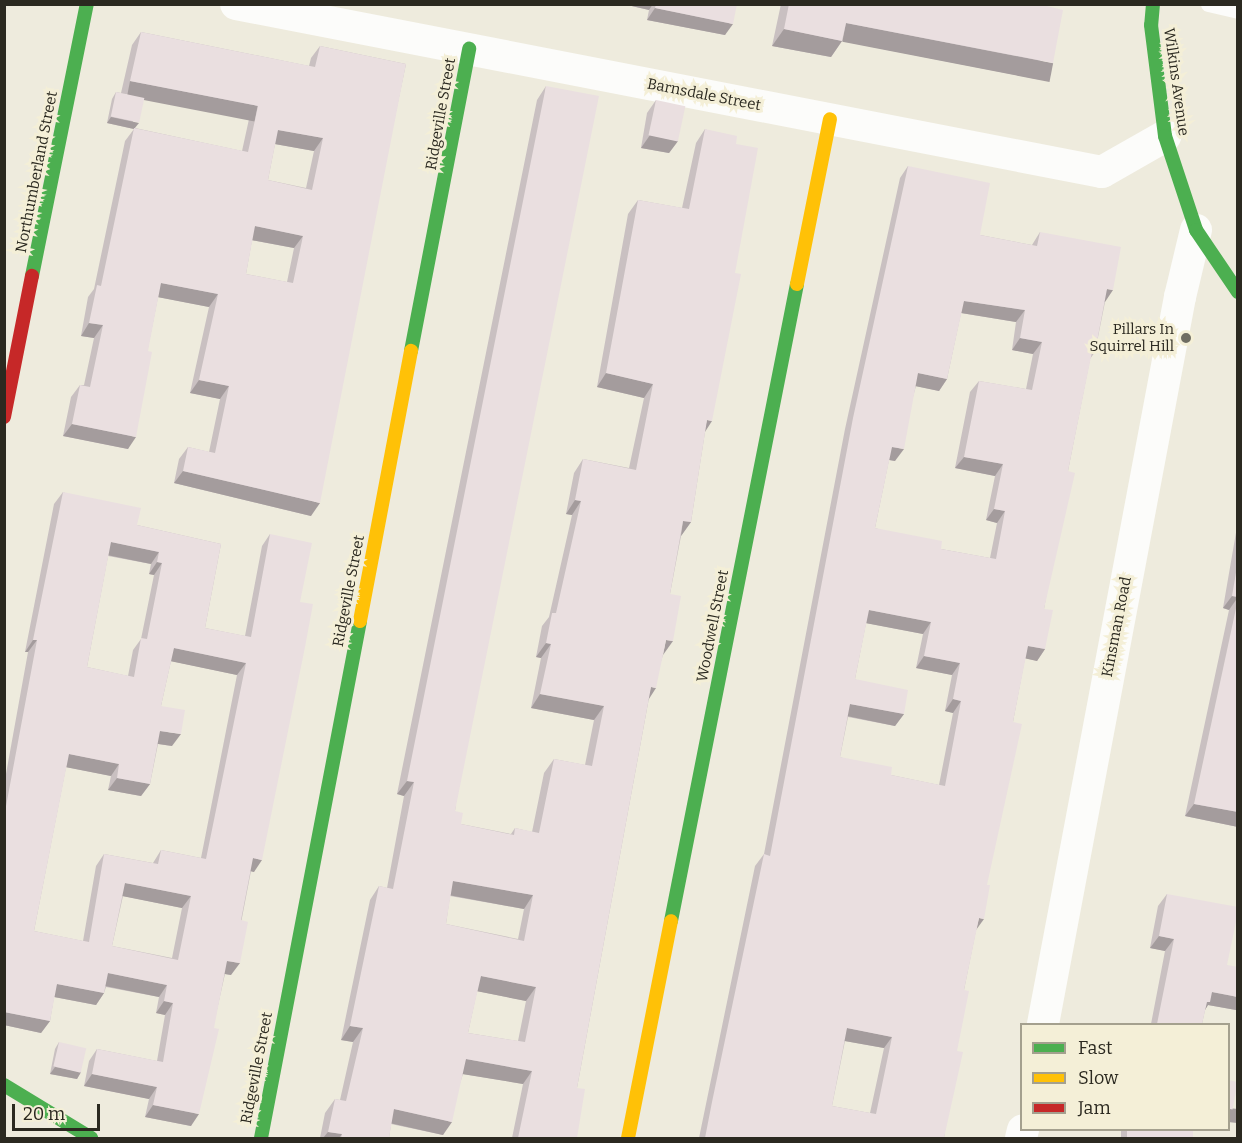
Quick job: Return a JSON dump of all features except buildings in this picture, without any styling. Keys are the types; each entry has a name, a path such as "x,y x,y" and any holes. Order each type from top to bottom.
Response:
{"street":[{"name":"Northumberland Street","path":"4,417 87,4"},
{"name":"Barnsdale Street","path":"236,4 1102,172 1164,136"},
{"name":"Wilkins Avenue","path":"1153,4 1151,25 1164,136 1196,230 1238,292"},
{"name":"Ridgeville Street","path":"261,1138 469,49"},
{"name":"Woodwell Street","path":"628,1138 830,119"},
{"name":"Kinsman Road","path":"1042,1023 1180,297 1196,230"},
{"path":"4,1085 91,1138"}],"lane":[{"path":"1208,4 1235,12"}],"traffic: fast":[{"path":"32,276 87,4"},
{"path":"1153,4 1151,25 1165,136 1196,230 1238,292"},
{"path":"411,351 469,49"},
{"path":"671,921 797,284"},
{"path":"261,1138 360,621"},
{"path":"4,1085 91,1138"}],"traffic: slow":[{"path":"797,284 830,119"},
{"path":"360,621 411,351"},
{"path":"628,1138 671,921"}],"traffic: jam":[{"path":"4,417 32,276"}],"place":[{"name":"Pillars In Squirrel Hill","path":"1186,338"}]}
